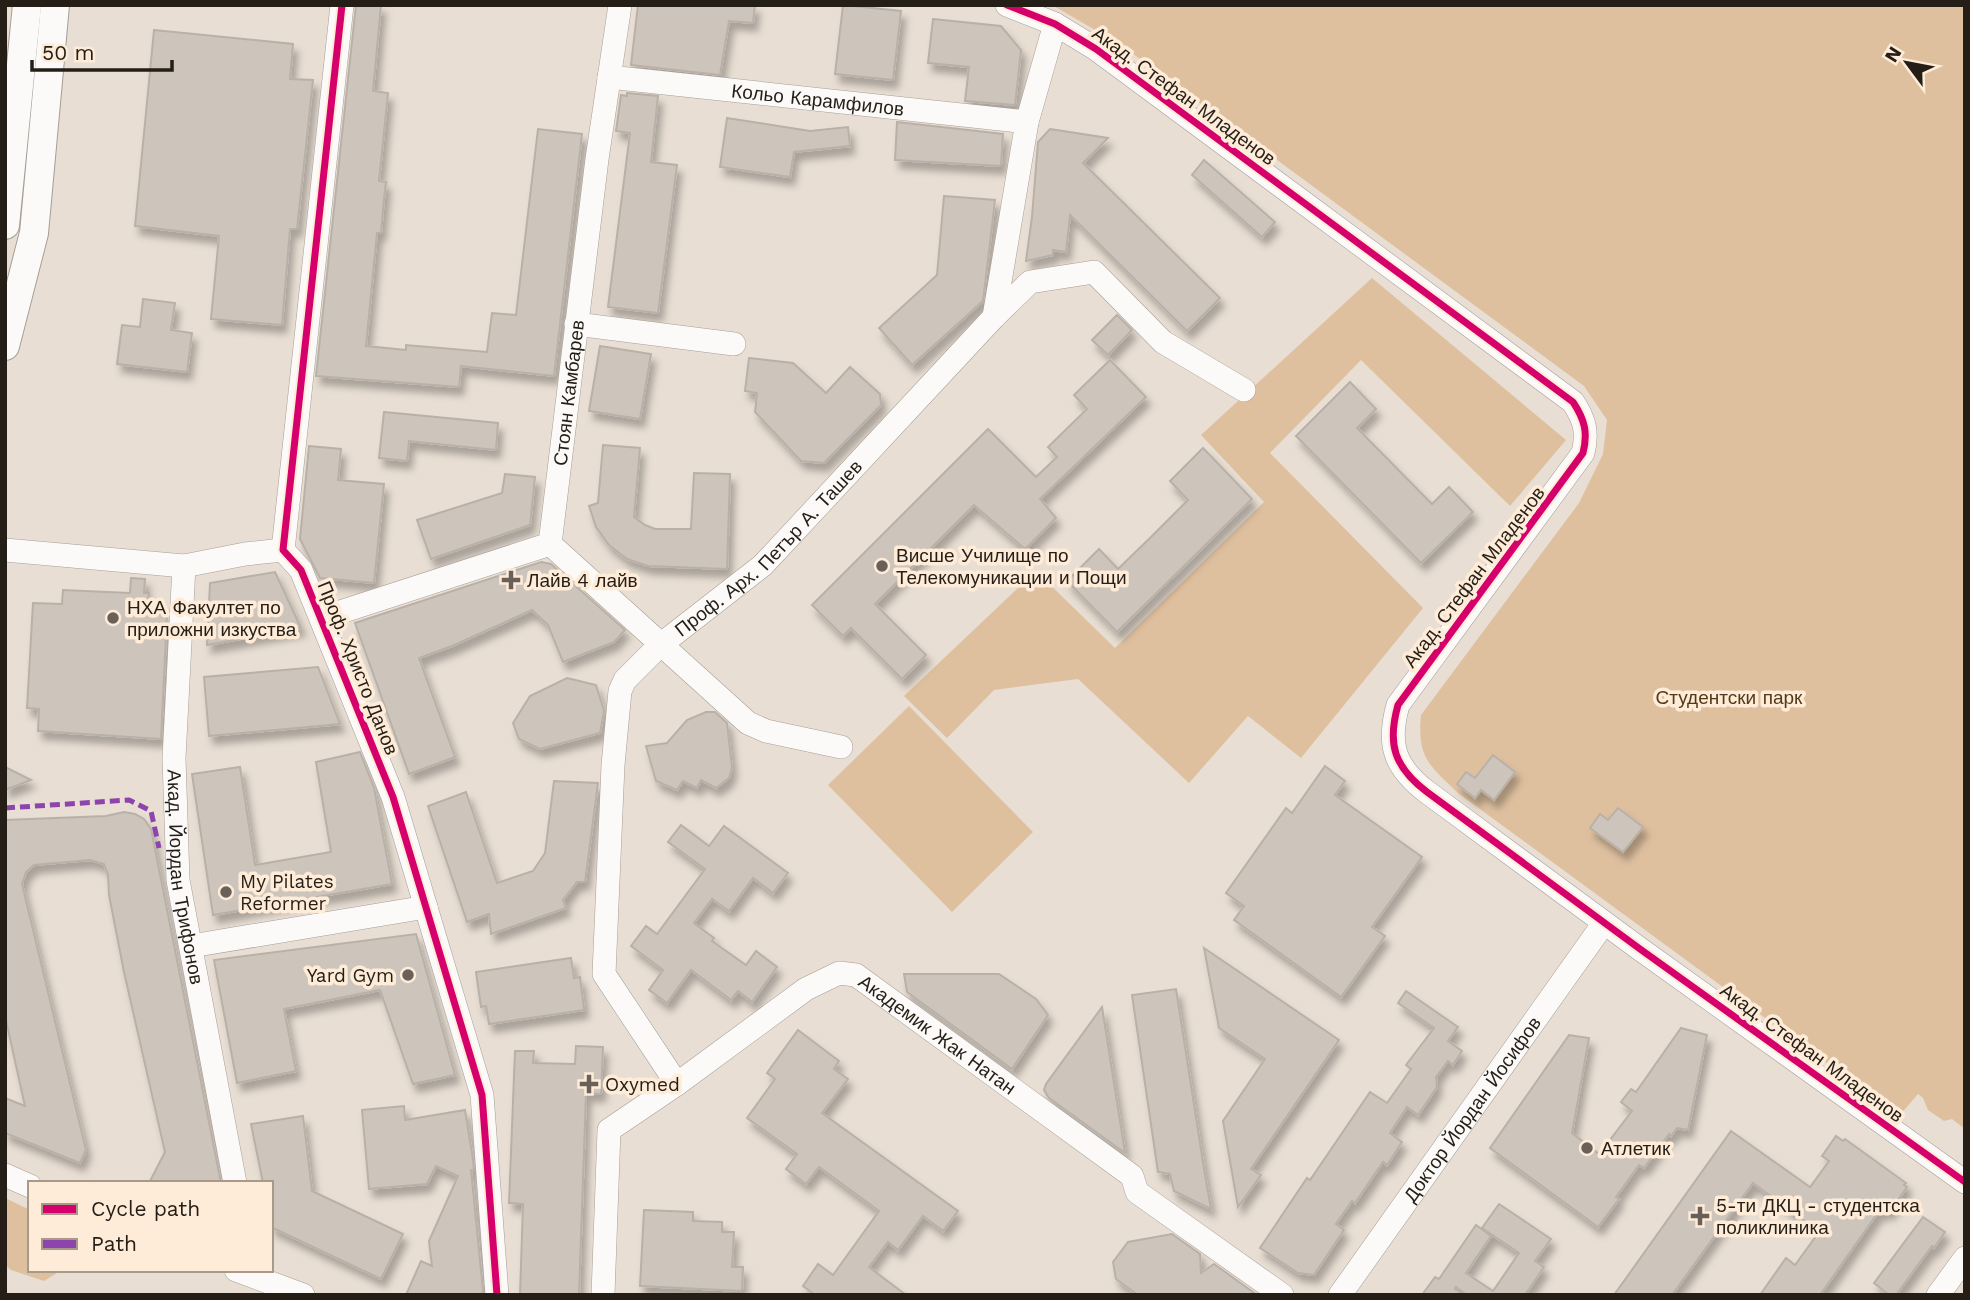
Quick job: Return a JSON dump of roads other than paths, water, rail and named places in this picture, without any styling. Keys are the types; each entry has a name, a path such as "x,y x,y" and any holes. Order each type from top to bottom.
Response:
{"main road":[{"path":"5,225 27,5"},
{"path":"5,346 34,233 55,5"}],"street":[{"path":"5,550 184,566 283,550 342,5"},
{"name":"Стоян Камбарев","path":"550,544 576,324 620,5"},
{"name":"Акад. Стефан Младенов","path":"1007,5 1055,24 1096,49 1573,402 1582,415 1587,438 1583,453 1398,705 1393,724 1393,744 1399,764 1411,780 1604,923 1965,1182"},
{"path":"994,317 1027,122 1055,24"},
{"name":"Кольо Карамфилов","path":"609,78 1027,122"},
{"name":"Проф. Арх. Петър А. Ташев","path":"677,1084 604,975 613,765 620,691 625,680 659,646 763,565 994,317 1030,282 1094,272 1163,342 1244,390"},
{"path":"576,324 734,344"},
{"path":"322,618 550,544 659,646 748,723 766,731 841,747"},
{"name":"Проф. Христо Данов","path":"283,550 301,570 393,797 482,1095 497,1295"},
{"name":"Акад. Йордан Трифонов","path":"184,566 174,758 178,880 235,1181"},
{"path":"191,946 426,907"},
{"name":"Доктор Йордан Йосифов","path":"1340,1295 1604,923"},
{"name":"Академик Жак Натан","path":"603,1295 609,1130 677,1084 806,989 839,973 856,975 1132,1176 1137,1192 1282,1295"},
{"path":"5,1175 28,1185"},
{"path":"1938,1295 1965,1258"},
{"path":"235,1272 253,1295"},
{"path":"239,1272 303,1295"}],"place":[{"name":"Висше Училище по Телекомуникации и Пощи","path":"882,566"},
{"name":"Лайв 4 лайв","path":"511,580"},
{"name":"НХА Факултет по приложни изкуства","path":"113,618"},
{"name":"My Pilates Reformer","path":"226,892"},
{"name":"Yard Gym","path":"408,975"},
{"name":"Oxymed","path":"589,1084"},
{"name":"Атлетик","path":"1587,1148"},
{"name":"5-ти ДКЦ - студентска поликлиника","path":"1700,1216"}],"park label":[{"name":"Студентски парк","path":"1729,697"}]}
